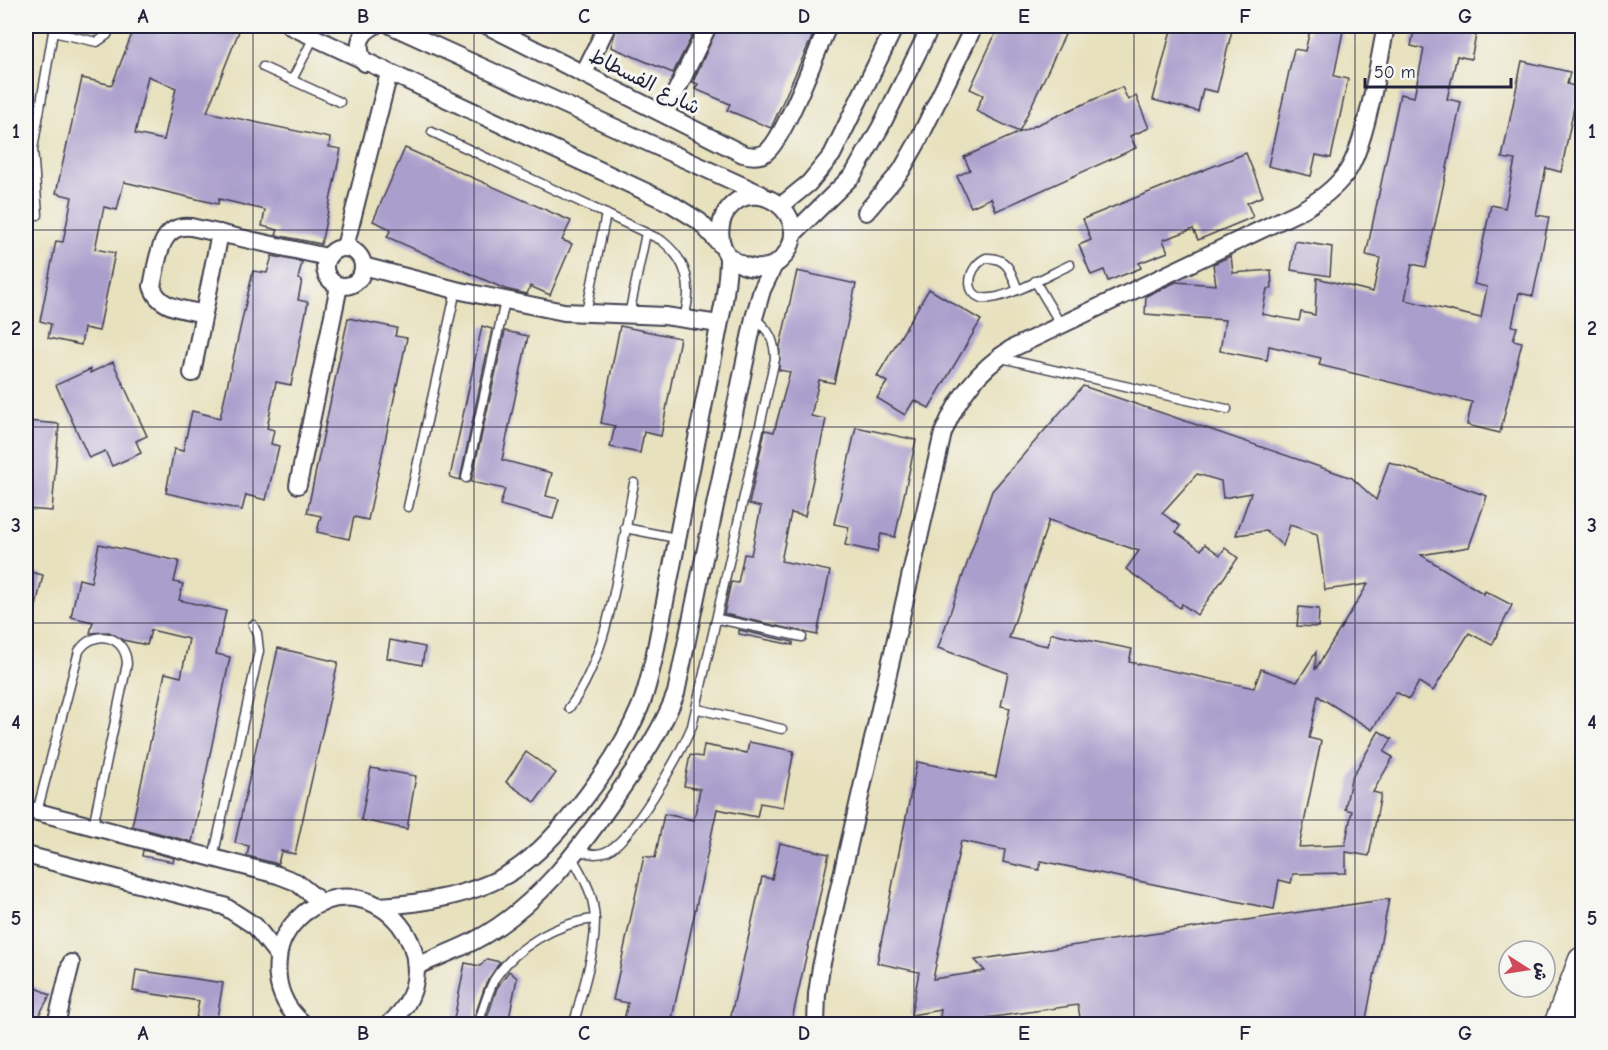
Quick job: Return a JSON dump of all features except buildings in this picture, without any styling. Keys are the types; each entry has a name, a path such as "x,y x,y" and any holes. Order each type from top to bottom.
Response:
{"main road":[{"path":"1558,1024 1582,961"}],"street":[{"path":"290,26 365,63 670,203 699,222 726,252 749,268 774,265"},
{"path":"365,63 359,52 359,45 366,30 374,26"},
{"path":"392,26 764,196 782,206 789,214 794,234"},
{"name":"شارع الفسطاط","path":"488,26 511,30 584,73 743,154 753,156 764,154 779,136 828,26"},
{"path":"584,73 607,26"},
{"path":"665,114 708,26"},
{"path":"782,206 809,183 832,155 895,26"},
{"path":"417,966 473,942 499,924 549,882 575,854 658,734 676,693 754,318 762,290 774,265 787,252 794,234 853,175 880,128 931,26"},
{"path":"866,212 901,171 974,26"},
{"path":"816,1024 821,967 943,433 964,391 998,357 1061,324 1298,213 1317,202 1334,188 1347,171 1357,151 1386,26"},
{"path":"345,247 389,73"},
{"path":"378,906 402,905 472,890 513,871 539,850 591,789 614,756 641,705 654,658 719,324 726,252 720,227 728,209 745,197 764,196"},
{"path":"204,314 164,303 156,296 152,286 162,243 170,231 184,226 327,257"},
{"path":"192,373 220,233"},
{"path":"345,247 357,253 363,266 359,279 346,286 339,286 327,278 324,264 331,252 345,247"},
{"path":"363,266 506,301 586,314 684,318 719,324"},
{"path":"298,485 339,286"},
{"path":"654,658 682,666"},
{"path":"31,811 296,882 322,903"},
{"path":"26,855 224,906 255,926 278,955"},
{"path":"304,1024 288,1008 278,982 278,955 282,941 294,923 309,909 322,903 350,898 378,906 390,914 405,931 415,951 417,966 413,993 407,1006 389,1024"},
{"path":"56,1024 71,963"},
{"path":"407,1006 411,1023"}],"lane":[{"path":"38,215 33,149 54,29 97,42 107,35 111,26"},
{"path":"292,80 314,37"},
{"path":"263,67 340,102"},
{"path":"432,132 646,232 669,247 684,266 690,291 684,318"},
{"path":"586,314 606,214"},
{"path":"628,315 646,232"},
{"path":"1017,288 1009,266 1002,260 986,258 971,271 970,285 979,296 992,298 1017,288 1070,265"},
{"path":"1035,280 1061,324"},
{"path":"408,507 456,290"},
{"path":"466,478 506,301"},
{"path":"574,1024 594,935 595,919 588,887 575,854 599,854 621,841 677,759 698,710 775,359 775,349 768,331 754,318"},
{"path":"998,357 1227,409"},
{"path":"570,708 582,692 599,655 634,483"},
{"path":"625,528 676,538"},
{"path":"718,619 802,637"},
{"path":"213,859 259,651 257,633 253,625"},
{"path":"31,811 79,651 89,640 105,636 124,649 127,664 93,826"},
{"path":"698,710 782,729"},
{"path":"478,1024 494,982 506,966 552,930 578,920 595,919"}]}
